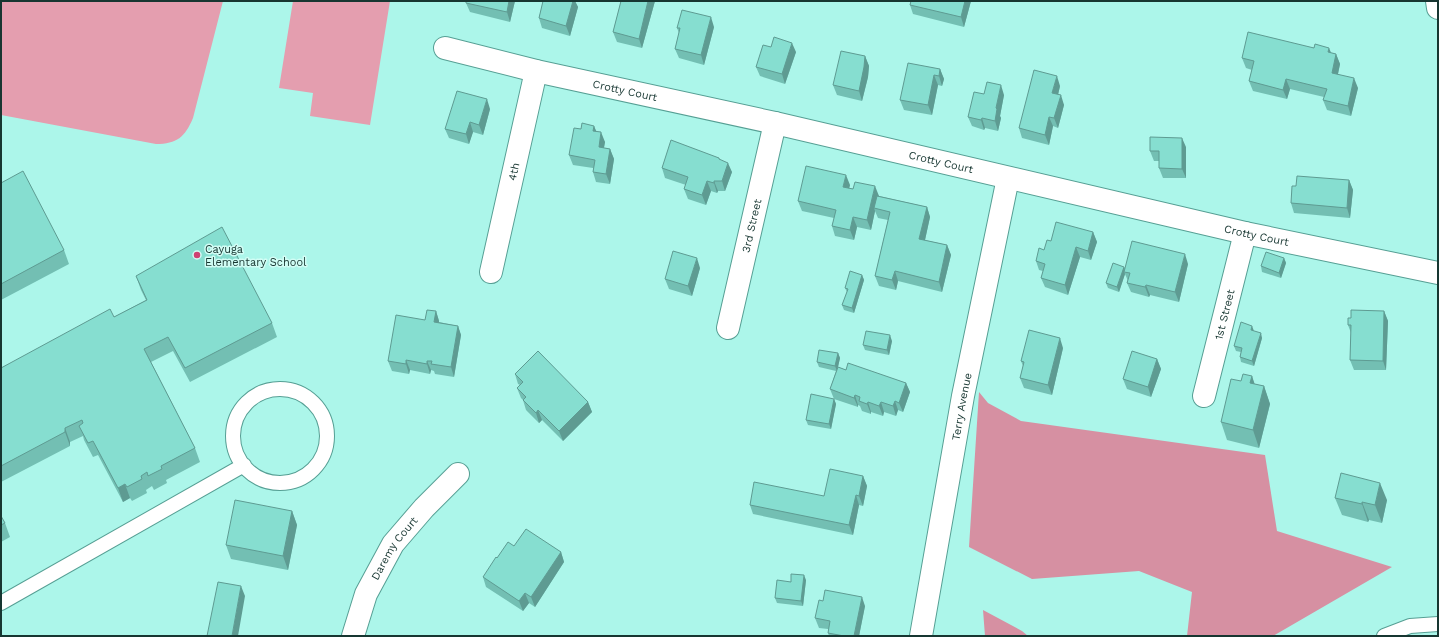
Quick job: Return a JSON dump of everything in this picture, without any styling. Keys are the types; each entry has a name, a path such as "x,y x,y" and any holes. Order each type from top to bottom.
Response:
{"street":[{"path":"1437,1 1438,8"},
{"name":"Crotty Court","path":"445,48 536,71 775,123 1245,233 1438,273"},
{"name":"4th","path":"491,272 536,71"},
{"name":"3rd Street","path":"728,328 775,123"},
{"name":"Terry Avenue","path":"921,636 963,396 1008,178"},
{"name":"1st Street","path":"1204,396 1245,233"},
{"name":"Daremy Court","path":"352,636 366,594 393,544 424,508 458,474"}],"lane":[{"path":"281,388 300,393 317,406 322,413 327,429 325,449 316,466 299,479 290,482 274,483 256,477 244,465 239,461 232,438 234,420 246,402 265,390 281,388"},
{"path":"1,603 244,465"},
{"path":"1384,636 1410,626 1438,624"}],"shaded area":[{"path":"1,1 223,1 193,118 187,130 175,141 156,144 1,115"},
{"path":"293,1 390,1 370,125 310,116 313,93 279,88"},
{"path":"979,392 988,403 1021,421 1265,455 1277,531 1392,567 1273,636 1187,636 1192,592 1139,571 1032,579 969,547"},
{"path":"983,610 1022,631 1028,636 985,636"}],"building":[{"path":"466,1 509,1 507,12 466,3"},
{"path":"543,1 573,1 566,26 539,18"},
{"path":"621,1 648,1 639,39 613,32"},
{"path":"911,1 965,1 961,17 910,5"},
{"path":"682,10 711,17 701,55 675,49 680,28 677,28"},
{"path":"1248,32 1314,48 1315,44 1329,48 1328,52 1336,54 1332,73 1354,78 1348,106 1323,100 1327,89 1286,79 1283,90 1249,81 1254,61 1242,58"},
{"path":"774,37 792,43 782,74 756,67 763,45 771,47"},
{"path":"841,51 865,56 859,91 833,85"},
{"path":"908,63 940,69 939,76 934,75 928,105 900,100"},
{"path":"1034,70 1057,76 1052,93 1061,95 1054,118 1049,117 1045,135 1019,128"},
{"path":"987,82 1001,85 995,121 968,117 974,92 984,94"},
{"path":"457,91 487,99 479,125 470,122 466,134 445,129"},
{"path":"582,123 594,126 593,131 601,132 599,147 610,149 606,174 593,172 595,160 569,155 574,128 581,129"},
{"path":"1150,137 1182,138 1182,169 1159,168 1159,151 1150,151"},
{"path":"671,140 719,158 728,163 722,181 714,181 714,183 707,181 702,195 684,189 688,177 662,168"},
{"path":"806,166 846,175 843,187 853,189 855,182 875,186 867,220 853,217 850,230 832,226 836,210 798,201"},
{"path":"23,171 64,250 1,284 1,183"},
{"path":"1297,176 1349,180 1347,208 1291,203 1292,186 1296,186"},
{"path":"877,196 927,207 919,239 947,245 939,282 895,271 892,280 875,276 890,212 874,208"},
{"path":"1056,222 1093,232 1088,251 1076,247 1065,285 1041,278 1045,264 1036,261 1039,248 1044,250 1047,240 1051,241"},
{"path":"222,227 272,323 185,368 168,337 144,349 195,448 161,466 162,469 148,476 147,472 141,476 142,479 127,487 125,484 118,488 93,441 88,443 79,426 83,423 82,420 65,428 65,432 1,466 1,368 110,309 114,317 147,300 136,276"},
{"path":"1132,241 1185,254 1175,292 1146,285 1145,287 1127,283 1130,273 1124,272"},
{"path":"673,251 697,258 688,286 665,279"},
{"path":"1266,252 1284,258 1279,273 1261,266"},
{"path":"1113,263 1124,267 1117,287 1106,283"},
{"path":"850,271 862,275 852,308 842,305 848,289 845,288"},
{"path":"427,310 436,311 434,322 458,326 451,367 431,364 432,361 427,361 427,364 406,360 406,364 388,361 396,315 425,320"},
{"path":"1351,310 1384,311 1383,361 1350,360 1351,325 1348,325 1348,318 1351,318"},
{"path":"1241,322 1252,326 1251,330 1261,333 1252,361 1240,357 1242,348 1234,346"},
{"path":"1029,330 1060,338 1048,385 1020,378 1024,362 1021,361"},
{"path":"866,331 890,335 887,350 863,345"},
{"path":"819,350 838,353 835,366 817,362"},
{"path":"538,351 588,402 559,431 538,410 536,413 523,400 526,397 517,388 523,382 515,374"},
{"path":"1132,351 1157,359 1148,387 1123,379"},
{"path":"848,363 906,383 899,403 895,401 893,406 881,402 879,406 868,402 867,404 859,401 860,397 855,395 854,398 830,389 838,367 846,370"},
{"path":"1243,374 1252,376 1250,383 1264,386 1253,430 1221,422 1231,379 1241,381"},
{"path":"811,394 834,399 829,424 806,420"},
{"path":"830,469 863,476 859,496 856,495 849,525 750,505 754,482 824,496"},
{"path":"1341,473 1380,483 1375,505 1362,502 1362,504 1335,498"},
{"path":"235,500 292,511 283,556 226,545"},
{"path":"1,516 5,523 1,525"},
{"path":"526,529 561,552 531,597 525,593 519,601 483,577 508,542 514,546"},
{"path":"791,574 804,575 801,601 775,598 777,580 791,582"},
{"path":"218,582 241,586 232,636 207,636"},
{"path":"825,590 862,597 854,636 828,633 830,621 815,618 819,600 823,601"}],"place":[{"name":"Cayuga Elementary School","path":"197,255"}]}
